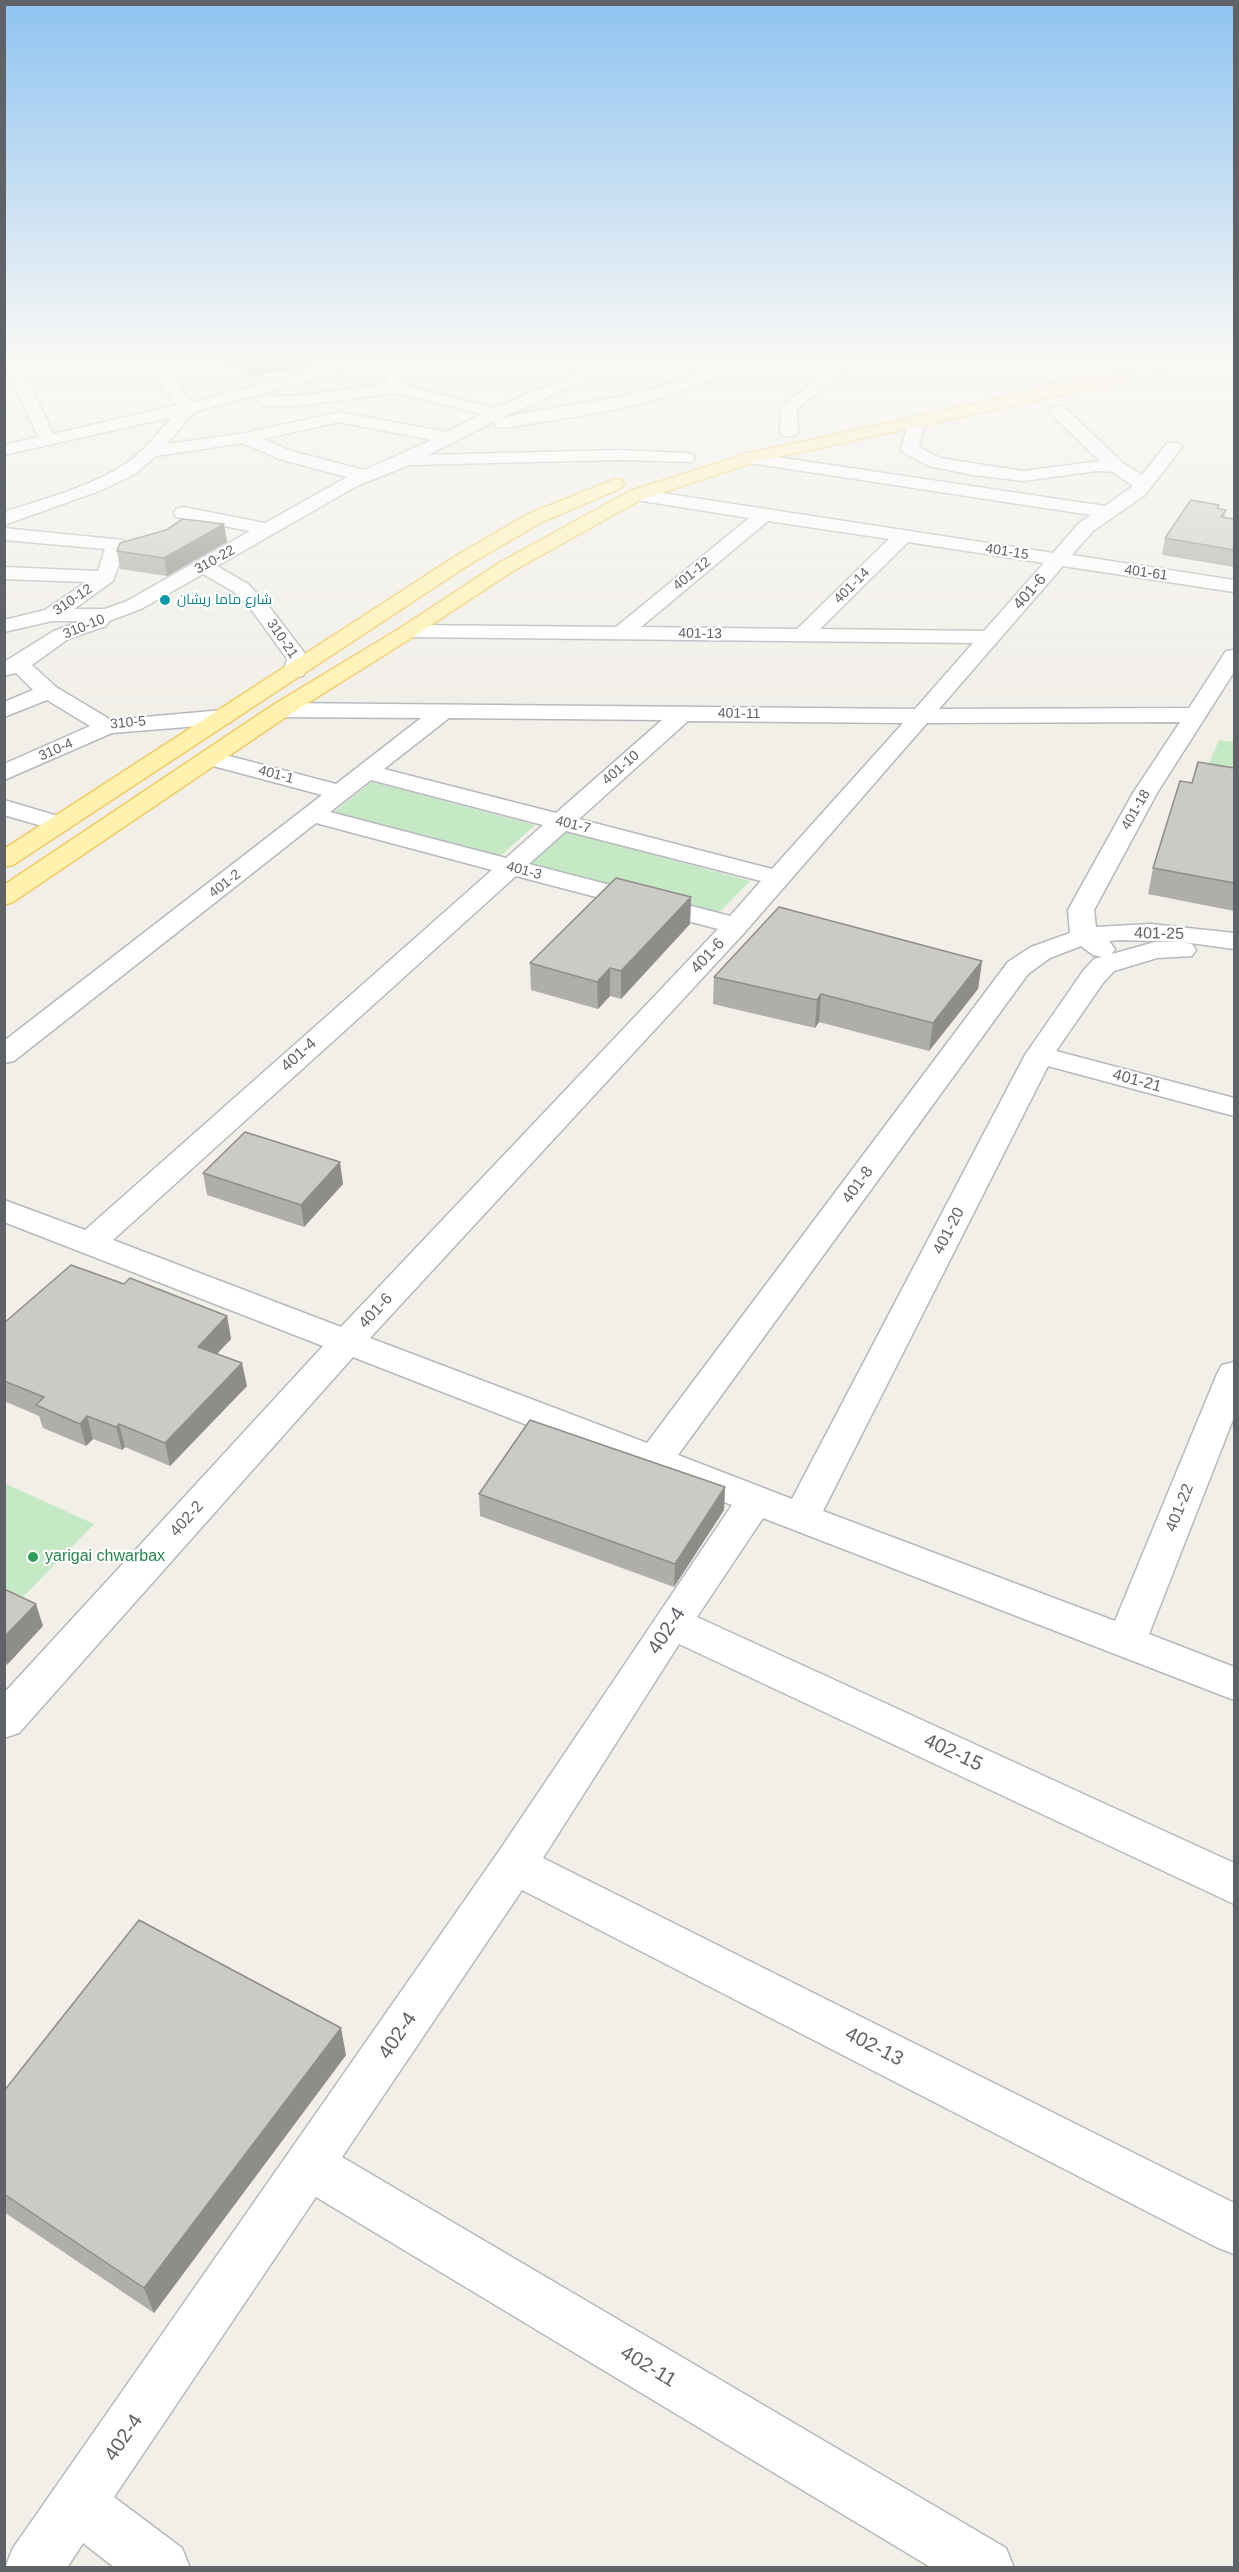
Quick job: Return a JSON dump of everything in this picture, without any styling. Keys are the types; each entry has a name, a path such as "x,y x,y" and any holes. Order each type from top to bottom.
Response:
{"main road":[{"path":"4,860 463,560 535,518 636,478"},
{"path":"4,897 281,710 409,632 507,567 636,495 688,478"}],"street":[{"path":"7,516 114,478"},
{"name":"310-22","path":"52,615 107,615 134,605 360,478"},
{"path":"880,478 1108,513"},
{"path":"1036,502 1041,478"},
{"path":"1134,478 1144,485"},
{"name":"401-6","path":"346,1343 749,920 778,878 1086,527 1139,491 1149,478"},
{"name":"401-15","path":"636,495 1058,560"},
{"path":"183,513 268,529"},
{"name":"401-12","path":"620,634 765,514"},
{"name":"310-12","path":"4,534 116,544 105,577 52,615 4,626"},
{"name":"401-14","path":"801,636 903,536"},
{"name":"401-61","path":"1058,560 1234,586"},
{"name":"310-21","path":"204,567 242,588 261,609 298,659 295,671"},
{"path":"4,573 105,577"},
{"name":"310-10","path":"12,667 61,636 91,626 134,605"},
{"name":"401-13","path":"409,632 990,637"},
{"name":"401-18","path":"1084,936 1081,910 1145,794 1234,657"},
{"name":"310-5","path":"12,667 48,692 107,727 223,717"},
{"path":"4,710 48,692"},
{"name":"401-11","path":"281,710 921,716 1197,714"},
{"name":"401-2","path":"4,1055 444,711"},
{"name":"401-10","path":"510,867 682,714"},
{"name":"310-4","path":"4,773 107,727"},
{"name":"401-1","path":"210,758 342,792"},
{"name":"401-7","path":"368,772 778,878"},
{"path":"4,807 58,824"},
{"name":"401-3","path":"312,815 510,867 749,920"},
{"name":"401-4","path":"89,1244 510,867"},
{"name":"401-25","path":"1084,936 1176,932 1234,941"},
{"path":"1084,936 1118,961"},
{"name":"401-8","path":"654,1461 994,982 1028,959 1084,936"},
{"name":"401-25","path":"1118,961 1155,950 1189,951 1234,957"},
{"name":"401-20","path":"801,1518 1039,1055 1093,977 1104,965 1118,961"},
{"name":"401-21","path":"1039,1055 1234,1107"},
{"path":"4,1210 1234,1684"},
{"name":"402-2","path":"4,1721 346,1343"},
{"name":"401-22","path":"1126,1642 1234,1374"},
{"name":"402-4","path":"33,2568 514,1865 755,1500"},
{"name":"402-15","path":"672,1623 1234,1884"},
{"name":"402-13","path":"514,1865 1234,2229"},
{"name":"402-11","path":"310,2166 987,2568"},
{"path":"78,2504 162,2568"}],"green space":[{"path":"1219,740 1234,742 1234,791 1200,784"},
{"path":"372,782 535,825 499,857 334,812"},
{"path":"564,831 750,881 717,915 529,863"},
{"name":"yarigai chwarbax","path":"4,1483 94,1524 21,1599 5,1591"}],"building":[{"path":"1191,500 1219,505 1217,508 1226,510 1221,517 1234,519 1234,550 1165,538"},
{"path":"183,519 224,524 164,558 117,551 120,543 166,530"},
{"path":"1198,762 1234,768 1234,883 1153,868 1180,781 1192,783"},
{"path":"616,878 691,897 621,971 610,968 597,982 530,963"},
{"path":"779,907 982,961 933,1023 821,994 817,1000 714,977"},
{"path":"245,1132 340,1162 301,1205 203,1173"},
{"path":"71,1265 124,1284 130,1278 227,1316 198,1347 242,1363 165,1443 119,1424 116,1427 87,1416 80,1424 36,1405 44,1397 4,1381 4,1323"},
{"path":"530,1420 725,1487 675,1564 479,1494"},
{"path":"4,1589 36,1604 4,1637"},
{"path":"139,1920 341,2028 144,2288 4,2194 4,2091"}],"place":[{"name":"شارع ماما ريشان","path":"165,600"},
{"name":"yarigai chwarbax","path":"33,1557"}]}
